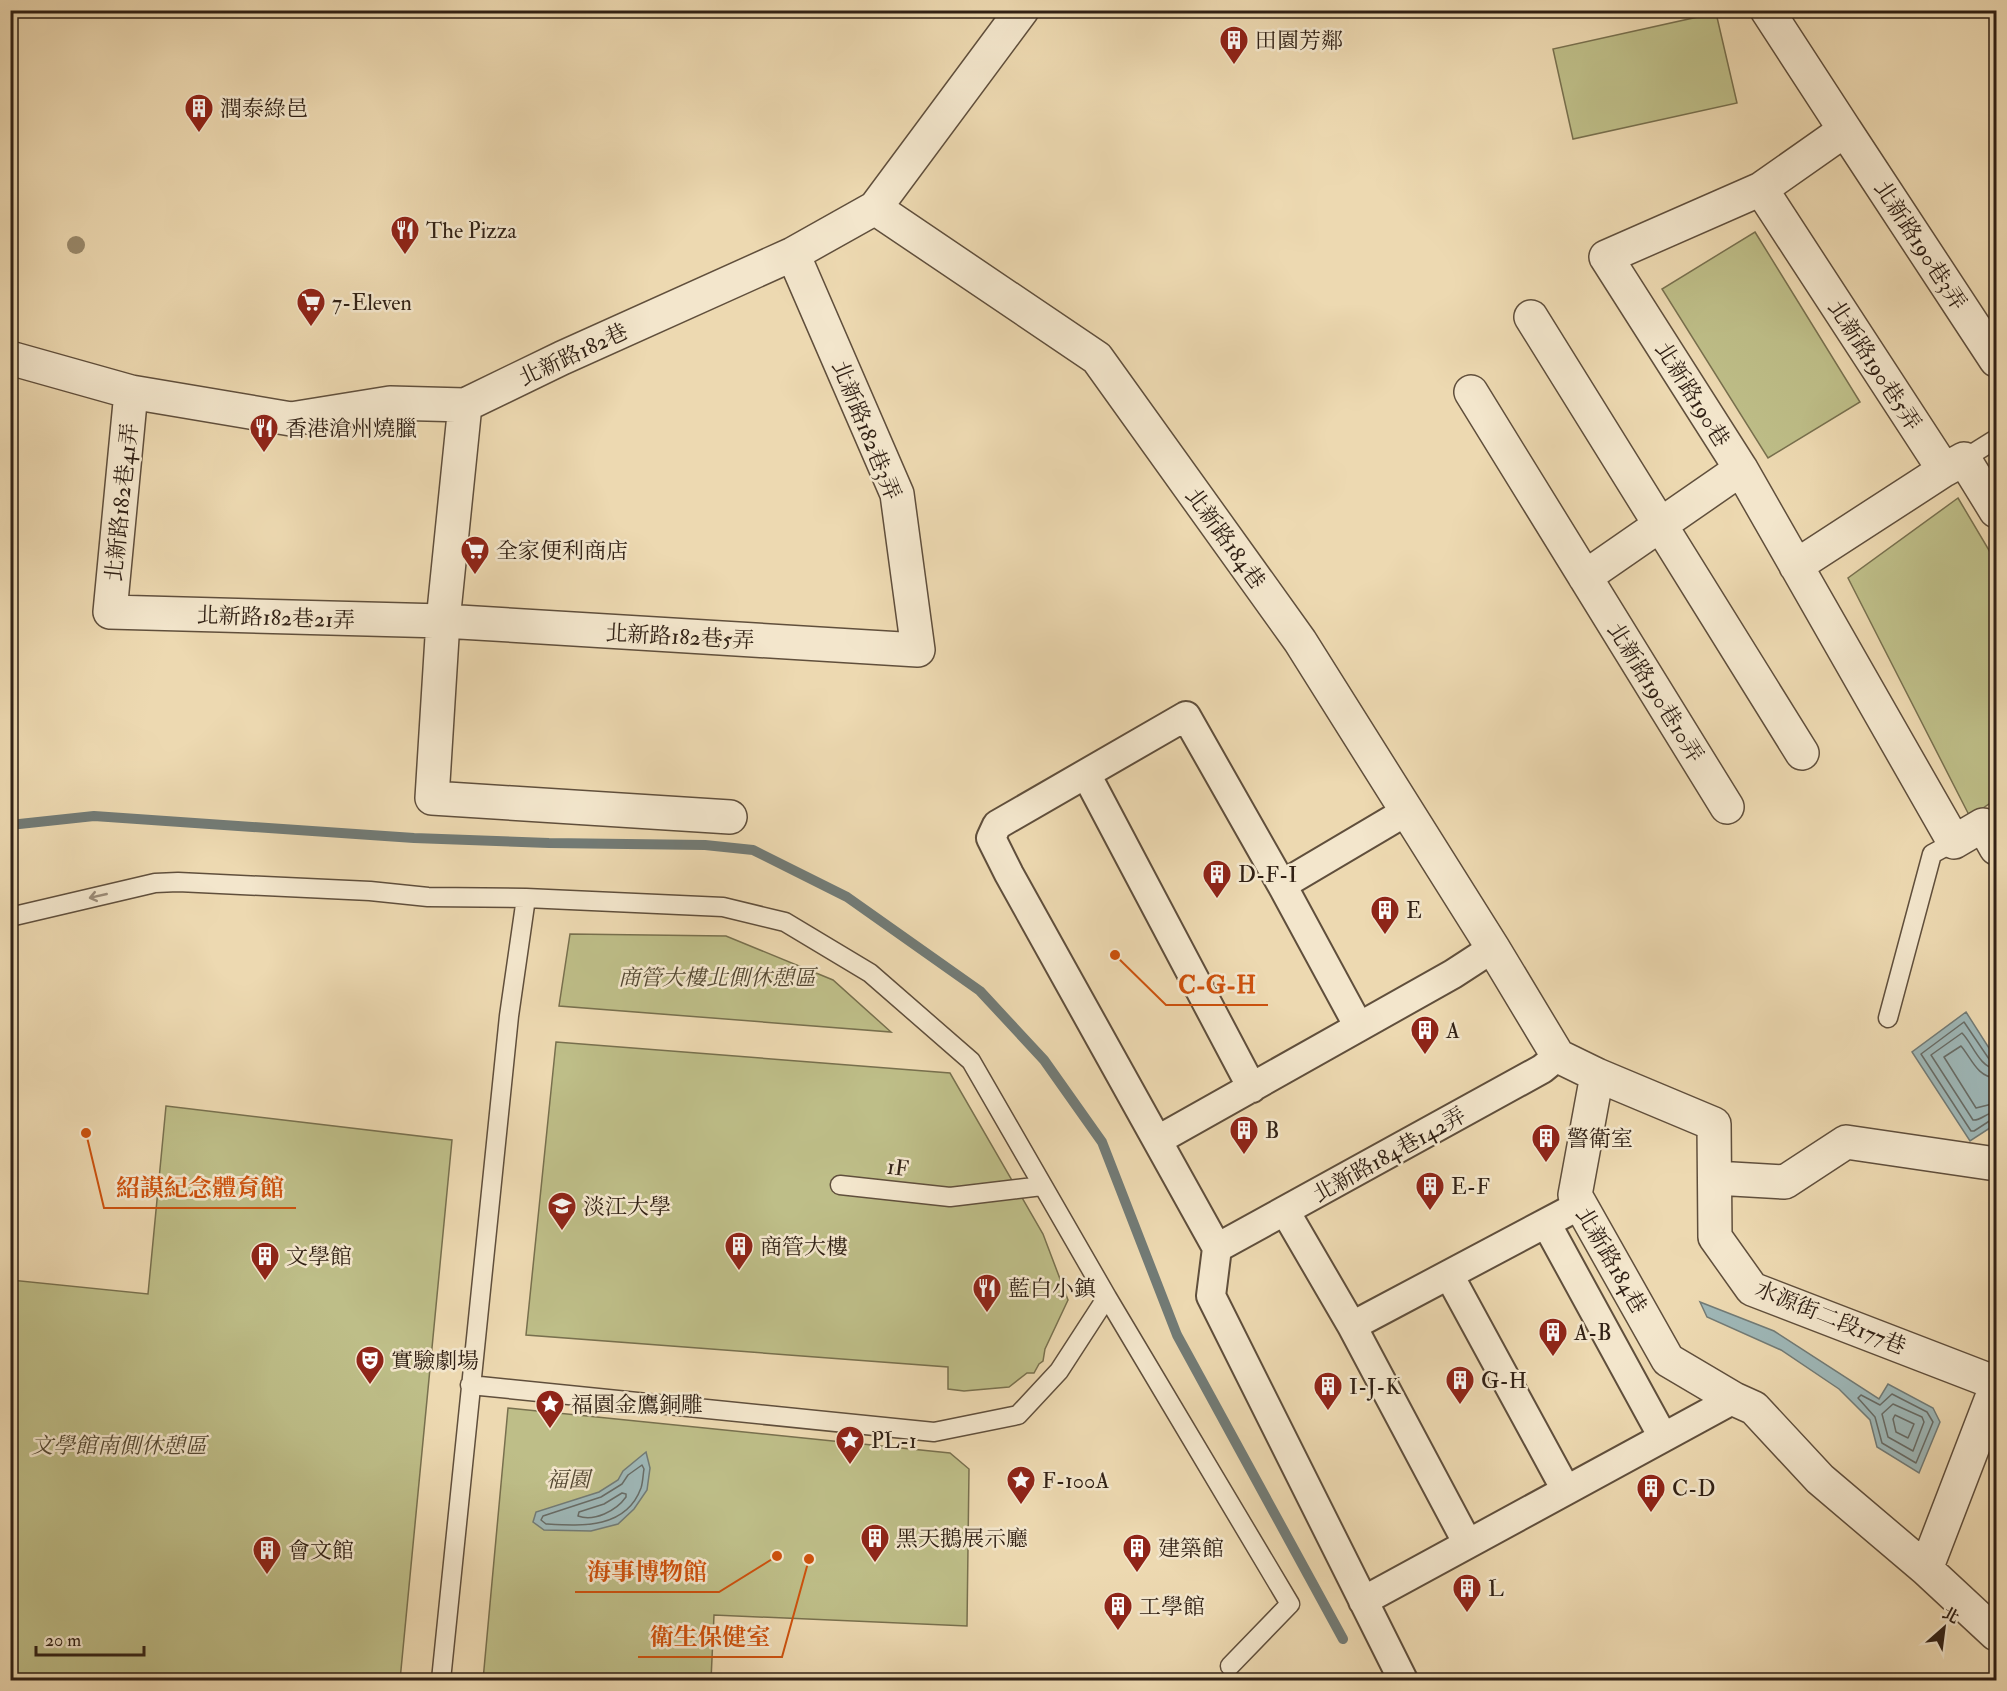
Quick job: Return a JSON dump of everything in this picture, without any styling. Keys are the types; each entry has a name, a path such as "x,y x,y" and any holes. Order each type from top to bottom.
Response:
{"street":[{"name":"北新路182巷","path":"10,358 132,392 291,419 390,403 465,405 562,358 793,254 875,208 1022,10"},
{"path":"1767,10 1845,130"},
{"name":"北新路190巷","path":"1845,130 1761,189 1606,257 1741,470 1954,842"},
{"name":"北新路190巷3弄","path":"1845,130 1996,360"},
{"name":"北新路190巷5弄","path":"1761,189 1954,465 1996,511"},
{"name":"北新路184巷","path":"875,208 1097,358 1300,641 1493,948 1558,1056"},
{"name":"北新路182巷3弄","path":"793,254 897,494 918,650"},
{"path":"1531,317 1802,753"},
{"name":"北新路182巷41弄","path":"110,612 132,392"},
{"name":"北新路190巷10弄","path":"1472,392 1727,807"},
{"path":"465,405 443,621 432,798 730,817"},
{"path":"1796,566 1954,465"},
{"path":"1585,577 1741,470"},
{"name":"北新路182巷21弄","path":"110,612 443,621"},
{"name":"北新路182巷5弄","path":"443,621 918,650"},
{"path":"1359,1027 1186,716 997,825 991,838 1009,874 1218,1248 1211,1296 1403,1680"},
{"path":"1086,774 1252,1088"},
{"path":"1282,885 1407,811"},
{"path":"1954,842 1992,830"},
{"path":"1158,1140 1453,974 1493,948"},
{"path":"1558,1056 1597,1075"},
{"name":"北新路184巷142弄","path":"1218,1248 1542,1069 1558,1056"},
{"name":"北新路184巷","path":"1597,1075 1575,1195 1668,1360 1734,1399"},
{"name":"水源街二段177巷","path":"1597,1075 1714,1125 1715,1237 1752,1289 1996,1385 1926,1569"},
{"path":"1715,1178 1785,1182 1846,1142 1996,1164"},
{"path":"1352,1326 1580,1204"},
{"path":"1285,1211 1352,1326 1468,1544"},
{"path":"1546,1222 1663,1437"},
{"path":"1449,1275 1566,1490"},
{"path":"1363,1601 1734,1399 1754,1408 1820,1479 1926,1569 1996,1634"}],"lane":[{"path":"1954,465 1996,439"},
{"path":"1888,1018 1932,854 1954,842"},
{"path":"10,917 155,883 177,882 347,890 428,897 526,898 723,907 785,922 870,973 971,1061 1107,1297 1290,1604 1230,1666"},
{"path":"441,1680 509,1016 526,898"},
{"name":"1F","path":"840,1185 950,1197 1042,1186"},
{"path":"470,1385 934,1432 1018,1415 1059,1371 1107,1297"}],"green space":[{"path":"1716,13 1737,103 1573,139 1553,49"},
{"path":"1755,232 1860,402 1768,458 1662,289"},
{"path":"1958,498 1996,562 1996,799 1970,817 1848,578"},
{"name":"商管大樓北側休憩區","path":"570,934 726,936 833,980 891,1032 559,1006"},
{"path":"556,1042 950,1073 1043,1234 1068,1300 1045,1349 1043,1361 1034,1373 1027,1373 1009,1387 964,1391 948,1389 948,1367 526,1335"},
{"name":"文學館南側休憩區","path":"166,1106 452,1140 400,1680 11,1680 11,1280 148,1294"},
{"path":"508,1408 950,1453 969,1469 967,1626 714,1615 711,1680 483,1680"}],"water":[{"path":"1966,1012 1996,1059 1996,1124 1970,1141 1912,1052"},
{"path":"1700,1302 1774,1331 1879,1399 1888,1384 1933,1408 1940,1422 1919,1473 1877,1447 1870,1420 1839,1389 1781,1350 1707,1317"},
{"name":"福園","path":"646,1452 650,1468 647,1490 634,1509 618,1524 591,1531 544,1530 533,1522 536,1512 599,1492 618,1480 623,1471"}],"waterway":[{"path":"10,825 94,816 414,838 705,845 753,850 847,897 980,991 1044,1060 1102,1142 1177,1335 1343,1639"}],"place":[{"name":"田園芳鄰","path":"1234,66"},
{"name":"潤泰綠邑","path":"199,134"},
{"name":"The Pizza","path":"405,256"},
{"name":"7-Eleven","path":"311,328"},
{"name":"香港滄州燒臘","path":"264,454"},
{"name":"全家便利商店","path":"475,576"},
{"name":"D-F-I","path":"1217,900"},
{"name":"E","path":"1385,936"},
{"name":"C-G-H","path":"1115,955"},
{"name":"A","path":"1425,1056"},
{"name":"紹謨紀念體育館","path":"86,1133"},
{"name":"B","path":"1244,1156"},
{"name":"警衛室","path":"1546,1164"},
{"name":"E-F","path":"1430,1212"},
{"name":"淡江大學","path":"562,1232"},
{"name":"商管大樓","path":"739,1272"},
{"name":"文學館","path":"265,1282"},
{"name":"藍白小鎮","path":"987,1314"},
{"name":"A-B","path":"1553,1358"},
{"name":"實驗劇場","path":"370,1386"},
{"name":"G-H","path":"1460,1406"},
{"name":"I-J-K","path":"1328,1412"},
{"name":"福園金鷹銅雕","path":"550,1430"},
{"name":"PL-1","path":"850,1466"},
{"name":"F-100A","path":"1021,1506"},
{"name":"C-D","path":"1651,1514"},
{"name":"海事博物館","path":"777,1556"},
{"name":"衛生保健室","path":"809,1559"},
{"name":"黑天鵝展示廳","path":"875,1564"},
{"name":"建築館","path":"1137,1574"},
{"name":"會文館","path":"267,1576"},
{"name":"L","path":"1467,1614"},
{"name":"工學館","path":"1118,1632"}]}
